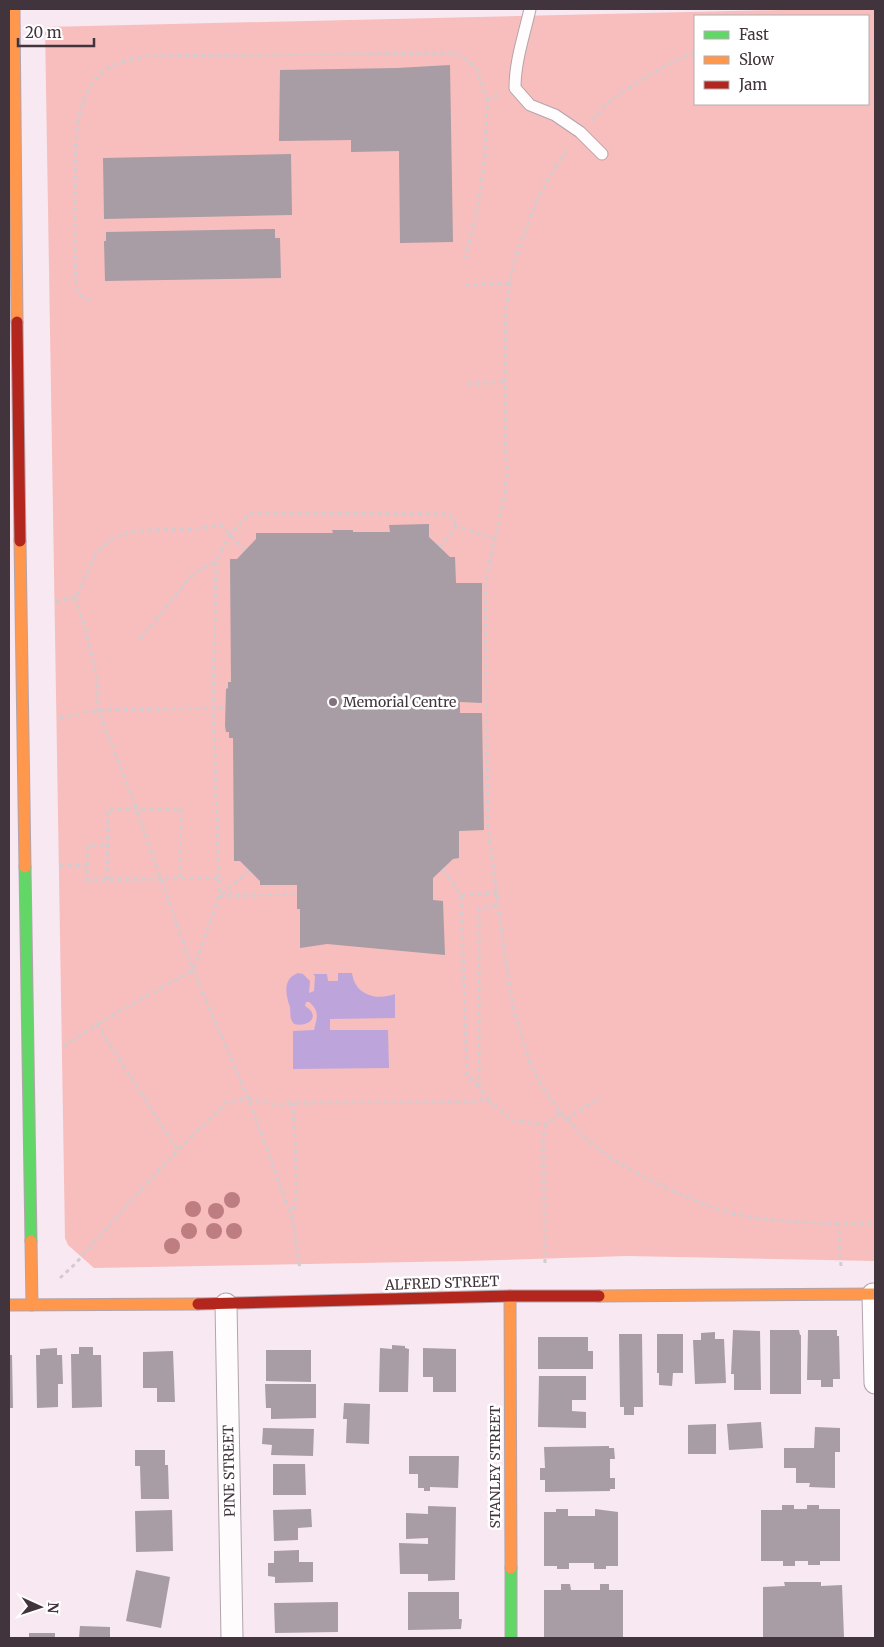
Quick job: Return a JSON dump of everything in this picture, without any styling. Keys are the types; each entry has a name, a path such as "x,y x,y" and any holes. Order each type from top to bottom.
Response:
{"street":[{"path":"14,9 13,382 17,846 32,1305"},
{"path":"874,1294 875,1383"},
{"name":"ALFRED STREET","path":"9,1305 226,1304 510,1296 874,1294"},
{"name":"STANLEY STREET","path":"510,1296 512,1638"},
{"name":"PINE STREET","path":"226,1304 232,1638"}],"lane":[{"path":"530,9 515,73 515,88 530,105 555,115 580,132 602,154"}],"path":[{"path":"90,300 77,293 74,255 78,123 83,98 92,83 104,70 123,60 148,56 456,53 476,67 487,100 485,155 478,207 465,258"},
{"path":"694,53 671,63 609,102 580,132 549,177 537,200 519,248 510,283 506,310 504,382 507,474 505,493 485,584 488,829 513,1006 530,1064 544,1090 580,1134 616,1163 697,1202 728,1212 751,1217 838,1224 875,1224"},
{"path":"465,285 510,283"},
{"path":"467,384 504,382"},
{"path":"64,1046 97,1024 193,970 219,896 213,709 216,561 230,534 250,513 449,514 457,526 495,539"},
{"path":"56,602 74,598 100,549 114,537 135,532 194,529 221,525 245,550"},
{"path":"440,547 457,526"},
{"path":"140,639 192,575 216,561"},
{"path":"74,598 86,631 97,679 98,710 136,809 193,970 248,1098 292,1218 300,1269"},
{"path":"60,718 98,710 225,708"},
{"path":"107,880 108,809 181,809 180,878"},
{"path":"108,844 87,845 87,880 219,878"},
{"path":"60,866 87,865"},
{"path":"443,868 461,895 467,1075 488,1100 512,1120 545,1125 561,1113"},
{"path":"219,896 249,870"},
{"path":"461,895 497,893"},
{"path":"219,896 297,894"},
{"path":"479,1088 479,908 498,905"},
{"path":"97,1024 178,1151"},
{"path":"566,1119 601,1097"},
{"path":"32,1305 75,1264 178,1151 227,1102 248,1098 277,1106 292,1103 468,1102 488,1100"},
{"path":"292,1103 297,1189 292,1218"},
{"path":"545,1125 545,1263"},
{"path":"838,1224 840,1266"}],"shaded area":[{"name":"Memorial Centre","path":"875,9 875,1261 627,1256 94,1268 68,1245 65,1238 45,27"},
{"path":"298,973 303,974 310,981 309,993 314,991 315,976 313,974 327,974 328,981 338,981 338,973 352,973 357,987 368,994 381,997 395,994 395,1018 330,1019 330,1030 388,1030 389,1068 293,1069 293,1031 314,1030 317,1018 315,1008 309,1002 306,1002 305,1006 310,1010 313,1017 311,1020 308,1023 299,1025 294,1024 291,1020 286,988 288,981"}],"building":[{"path":"450,65 453,242 400,243 399,151 351,152 351,140 279,141 280,70"},
{"path":"291,154 292,215 104,219 103,158"},
{"path":"275,229 275,238 280,238 281,278 105,281 104,241 106,241 106,232"},
{"name":"Memorial Centre","path":"429,524 429,537 450,557 455,557 456,583 482,583 482,703 460,702 460,713 482,713 484,830 459,831 459,858 453,859 433,878 433,900 443,901 445,955 327,944 300,948 300,909 297,909 297,885 260,885 260,881 240,861 234,861 233,738 229,738 229,732 226,732 225,726 226,689 228,688 228,682 231,682 230,559 237,559 256,539 256,533 333,533 332,530 390,532 389,525"},
{"path":"733,1330 760,1331 761,1390 734,1390 734,1374 731,1374"},
{"path":"770,1330 799,1330 801,1335 801,1394 770,1394"},
{"path":"808,1330 837,1330 837,1336 839,1336 840,1379 833,1379 833,1387 821,1387 821,1380 807,1380"},
{"path":"715,1332 715,1339 724,1339 726,1383 695,1384 693,1340 701,1340 701,1333"},
{"path":"619,1334 642,1334 643,1407 634,1407 634,1415 624,1415 624,1407 620,1407"},
{"path":"657,1334 683,1334 683,1373 673,1373 672,1386 659,1385 659,1373 657,1373"},
{"path":"538,1337 588,1337 588,1351 593,1351 593,1369 538,1369"},
{"path":"392,1345 405,1346 405,1348 409,1349 408,1392 379,1392 380,1348 392,1349"},
{"path":"79,1347 93,1347 93,1355 101,1355 102,1407 72,1408 71,1354 79,1354"},
{"path":"57,1348 57,1355 62,1355 63,1384 58,1384 58,1407 37,1408 36,1355 40,1355 40,1349"},
{"path":"423,1348 456,1349 456,1392 433,1392 433,1377 423,1377"},
{"path":"266,1350 311,1350 311,1382 266,1381"},
{"path":"173,1351 175,1402 157,1402 157,1388 143,1388 143,1352"},
{"path":"9,1355 12,1355 13,1408 9,1408"},
{"path":"539,1376 586,1376 586,1400 572,1400 572,1411 586,1412 586,1428 538,1427"},
{"path":"265,1384 316,1384 316,1418 271,1419 271,1408 266,1408"},
{"path":"344,1403 370,1404 369,1444 346,1443 347,1419 343,1419"},
{"path":"761,1422 763,1448 729,1450 727,1424"},
{"path":"716,1424 716,1454 688,1454 688,1425"},
{"path":"815,1427 840,1428 840,1452 835,1452 835,1488 809,1487 810,1483 796,1483 796,1468 784,1468 784,1448 814,1448"},
{"path":"263,1428 314,1429 313,1456 271,1455 272,1445 262,1444"},
{"path":"609,1446 609,1448 614,1448 615,1459 610,1459 610,1478 615,1478 615,1489 610,1489 610,1491 545,1492 545,1480 540,1480 540,1468 545,1468 544,1447"},
{"path":"135,1450 165,1450 165,1465 168,1465 169,1499 141,1499 140,1466 135,1466"},
{"path":"409,1456 459,1456 458,1488 430,1487 430,1491 424,1491 424,1488 418,1488 418,1474 409,1474"},
{"path":"273,1464 305,1464 306,1495 273,1495"},
{"path":"782,1505 794,1505 794,1509 807,1509 807,1505 819,1505 819,1509 840,1509 840,1561 820,1561 820,1565 808,1565 808,1561 795,1561 795,1566 783,1566 783,1561 761,1561 761,1510 782,1510"},
{"path":"428,1506 456,1507 455,1580 428,1581 428,1574 400,1574 399,1543 428,1544 428,1538 406,1539 406,1513 428,1514"},
{"path":"311,1509 312,1527 298,1528 298,1540 274,1541 273,1510"},
{"path":"556,1509 568,1509 568,1516 595,1516 595,1509 618,1512 618,1566 594,1569 594,1563 569,1563 569,1569 557,1569 557,1566 544,1566 544,1512 556,1512"},
{"path":"172,1510 173,1551 136,1552 135,1511"},
{"path":"299,1550 299,1562 313,1562 313,1582 275,1583 275,1577 268,1576 268,1563 274,1563 274,1551"},
{"path":"136,1570 170,1577 161,1628 126,1621"},
{"path":"784,1582 821,1582 821,1586 842,1585 844,1637 763,1638 763,1587 785,1586"},
{"path":"561,1584 570,1584 571,1590 600,1590 600,1584 609,1584 609,1590 623,1590 623,1638 544,1638 544,1590 561,1590"},
{"path":"408,1592 459,1592 459,1619 462,1619 461,1629 408,1630"},
{"path":"338,1602 338,1632 275,1633 274,1603"},
{"path":"80,1626 110,1627 110,1638 79,1638"},
{"path":"29,1633 55,1633 55,1638 29,1638"}],"traffic: fast":[{"path":"25,867 31,1241"},
{"path":"511,1568 511,1638"}],"traffic: slow":[{"path":"14,9 17,322"},
{"path":"20,541 25,867"},
{"path":"31,1241 32,1305"},
{"path":"599,1296 875,1294"},
{"path":"510,1296 511,1568"},
{"path":"9,1305 198,1304"}],"traffic: jam":[{"path":"17,322 20,541"},
{"path":"198,1304 510,1296 599,1296"}],"place":[{"name":"Memorial Centre","path":"333,702"}]}
